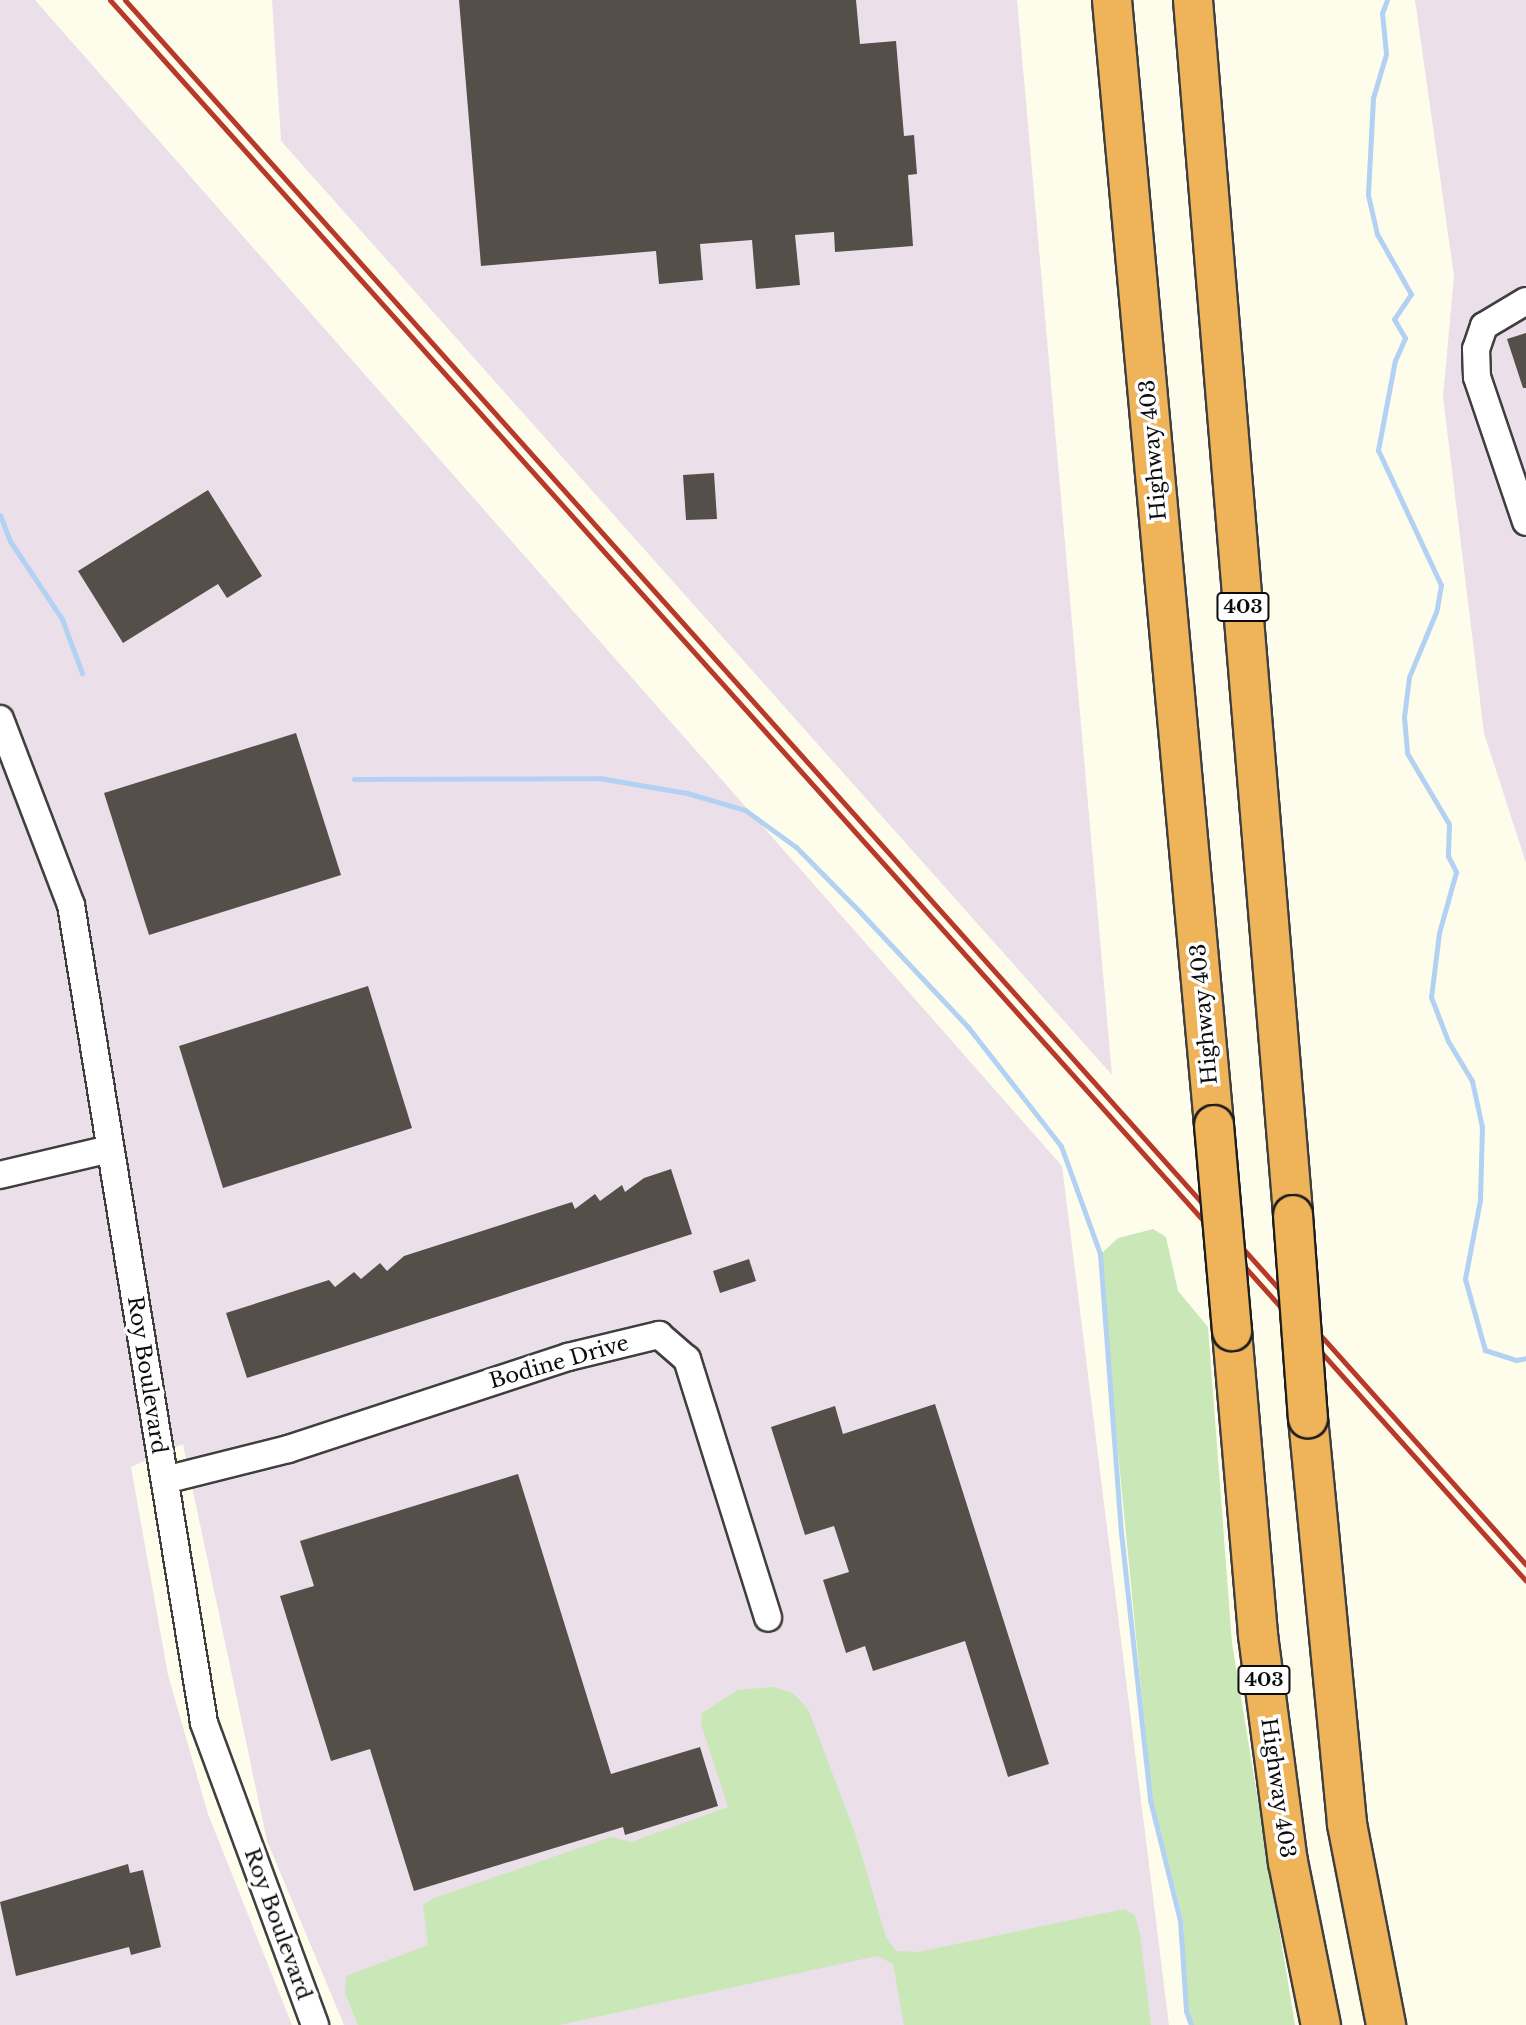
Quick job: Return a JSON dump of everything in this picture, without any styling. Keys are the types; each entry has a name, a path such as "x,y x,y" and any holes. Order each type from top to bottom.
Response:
{"highway":[{"name":"Highway 403","path":"1112,0 1258,1635 1288,1862 1321,2025"},
{"name":"403","path":"1193,0 1308,1418 1347,1825 1386,2025"}],"street":[{"path":"1526,301 1484,326 1476,349 1477,377 1526,522"},
{"name":"Roy Boulevard","path":"0,719 9,767 71,905 204,1723 316,2025"},
{"path":"0,1175 110,1149"},
{"name":"Bodine Drive","path":"165,1480 275,1453 568,1357 659,1335 687,1359 768,1618"}],"shaded area":[{"path":"0,0 35,0 1062,1166 1169,2025 344,2025 267,1841 183,1444 131,1467 168,1675 208,1814 292,2025 0,2025"},
{"path":"272,0 1017,0 1112,1075 281,141"},
{"path":"1415,0 1526,0 1526,863 1484,733 1443,397 1454,276"}],"green space":[{"path":"1153,1229 1166,1237 1178,1291 1208,1327 1232,1643 1295,2025 1192,2025 1187,2011 1183,1920 1152,1800 1104,1309 1102,1253 1118,1238"},
{"path":"772,1687 793,1693 808,1709 855,1833 886,1937 896,1951 918,1952 1124,1909 1135,1915 1140,1935 1151,2025 904,2025 893,1964 877,1956 559,2025 358,2025 345,1993 346,1976 428,1945 423,1905 434,1898 611,1837 631,1842 728,1807 701,1724 702,1713 738,1690"}],"building":[{"path":"459,0 856,0 860,44 896,41 904,136 914,135 917,174 908,175 913,246 835,252 834,232 795,235 800,285 756,289 752,240 700,244 703,280 659,284 656,251 481,266"},
{"path":"1526,333 1526,388 1523,388 1507,339"},
{"path":"714,473 717,519 686,520 683,475"},
{"path":"208,490 262,576 227,598 218,584 123,643 78,571"},
{"path":"296,733 341,875 149,935 104,793"},
{"path":"368,986 412,1128 223,1188 179,1046"},
{"path":"671,1169 692,1234 247,1378 226,1313 329,1280 335,1287 354,1272 361,1279 380,1263 387,1271 404,1256 572,1202 575,1209 595,1194 600,1201 622,1185 625,1192 644,1178"},
{"path":"749,1259 756,1281 720,1293 713,1271"},
{"path":"935,1404 1049,1764 1008,1777 965,1641 873,1671 865,1646 846,1653 823,1580 849,1572 834,1526 805,1535 771,1427 835,1406 843,1434"},
{"path":"518,1474 611,1774 700,1747 718,1806 625,1835 623,1827 414,1891 370,1749 331,1761 280,1596 314,1586 300,1541"},
{"path":"128,1864 130,1873 143,1870 161,1947 131,1955 129,1947 16,1976 0,1902"}],"waterway":[{"path":"1387,0 1382,13 1386,54 1373,98 1368,195 1377,234 1411,294 1394,319 1405,338 1395,360 1378,450 1441,585 1436,612 1409,677 1404,717 1407,753 1449,824 1448,856 1456,872 1439,933 1431,997 1448,1041 1472,1081 1482,1127 1480,1200 1465,1279 1485,1350 1516,1360 1526,1358"},
{"path":"0,515 10,541 62,619 82,673"},
{"path":"354,779 599,778 687,793 745,810 796,847 860,912 968,1027 1061,1146 1100,1254 1121,1532 1150,1800 1180,1920 1186,2011 1191,2025"}],"railway":[{"path":"110,0 1526,1581"},
{"path":"125,0 1526,1565"}]}
